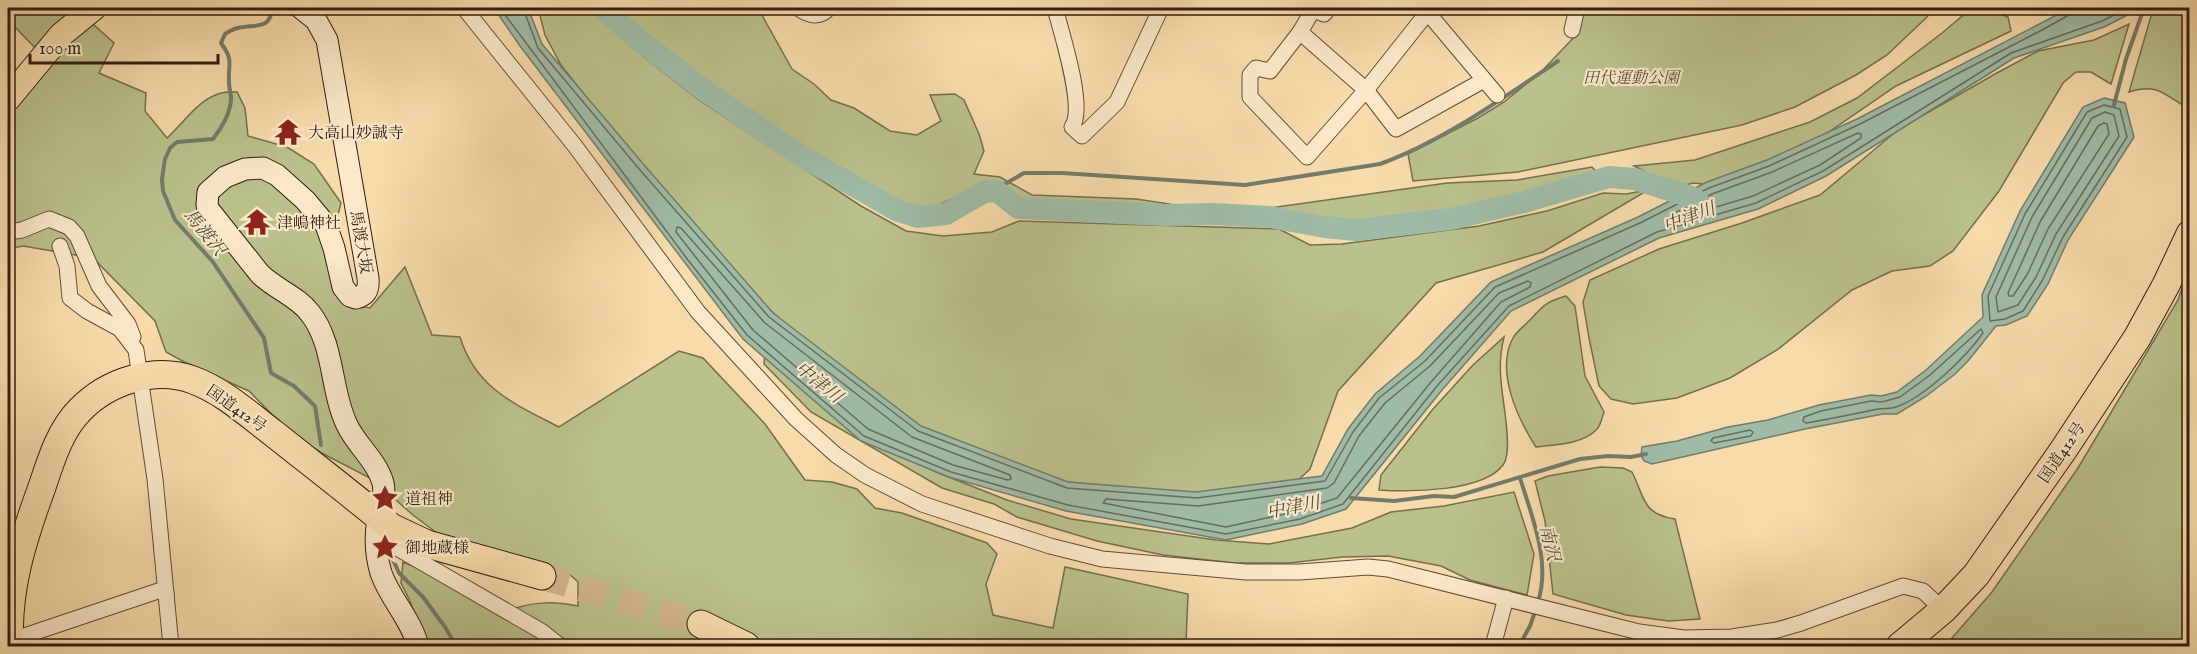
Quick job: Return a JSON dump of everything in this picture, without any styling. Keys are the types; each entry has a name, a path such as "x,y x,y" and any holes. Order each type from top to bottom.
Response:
{"highway":[{"name":"国道412号","path":"1900,646 1943,610 1976,575 2137,338 2190,234"},
{"name":"国道412号","path":"9,645 12,594 20,552 54,452 66,429 79,410 96,396 112,387 151,375 191,379 207,386 238,406 377,525 391,526 427,544 542,576"},
{"path":"700,624 746,646"}],"main road":[{"path":"8,99 61,35 94,8"}],"street":[{"name":"馬渡大坂","path":"302,8 316,20 327,40 368,278 366,292 356,298 346,292 342,287 334,248 326,225 305,200 268,170 252,167 225,177 208,192 207,205 215,219 260,274 303,305 316,321 329,358 342,414 382,483 384,493 377,525"},
{"path":"464,8 582,155 698,312 796,419 836,455 881,484 943,512 1067,551 1102,559 1246,572 1300,572 1356,567 1388,568 1651,635 1694,639 1745,636 1789,627 1903,586 1923,591 1943,610"},
{"path":"798,8 808,14 818,15 829,8"},
{"path":"1055,8 1071,69 1077,108 1077,121 1072,127 1082,136 1116,102 1161,8"},
{"path":"1329,8 1324,14 1313,10 1300,32 1270,71 1256,68 1250,75 1250,97 1307,158 1366,90 1430,10 1497,95"},
{"path":"1572,30 1577,8"},
{"path":"1300,32 1366,90 1396,129 1484,80"},
{"path":"8,232 22,230 49,219 69,227 77,236 99,286 134,335 132,343"},
{"path":"60,246 68,266 70,298 87,311 120,329 136,350 155,479 171,646"},
{"path":"377,525 377,553 381,575 407,620 418,646"},
{"path":"377,525 390,544 541,631 560,646"},
{"path":"9,645 158,591 166,592"},
{"path":"1492,646 1512,599"}],"green space":[{"path":"14,8 75,8 114,43 99,73 146,93 145,111 167,138 206,100 226,92 237,92 245,108 248,136 287,147 314,164 341,203 330,245 343,303 370,308 405,267 432,335 460,337 476,370 499,393 527,411 559,427 679,351 703,358 765,424 805,480 832,482 857,489 875,508 902,513 987,543 997,554 986,584 993,615 1053,628 1065,567 1188,594 1186,643 1190,646 541,646 533,644 426,646 401,583 403,562 516,608 547,603 578,606 578,582 566,571 549,565 453,545 413,515 372,479 316,450 287,430 249,391 166,352 155,321 93,258 23,246 8,249 8,112 38,51 14,26"},
{"path":"538,8 594,8 644,57 699,100 861,206 906,231 943,236 992,232 1019,221 1279,229 1310,245 1342,244 1479,226 1547,211 1603,193 1626,194 1648,190 1543,252 1436,283 1338,391 1310,469 1294,484 1226,493 1143,491 1061,481 981,456 876,404 805,342 752,293 590,102 561,65 545,35"},
{"path":"611,8 758,8 792,69 814,84 831,100 854,108 890,131 917,135 941,121 930,95 955,94 964,100 984,151 974,174 1000,177 1032,195 1136,199 1170,204 1168,210 1031,204 1015,196 997,182 970,190 929,210 872,193 722,97 654,46"},
{"name":"田代運動公園","path":"1584,8 1935,8 1887,55 1856,75 1795,107 1742,125 1518,172 1413,181 1408,154 1478,118 1504,102 1540,73 1579,32"},
{"path":"2166,8 2189,8 2189,108 2155,90 2140,89 2129,92 2151,16"},
{"path":"1988,9 2008,17 2011,31 1896,86 1801,151 1718,186 1694,183 1676,187 1634,166 1695,160 1810,122 1857,98 1966,13"},
{"path":"2129,24 2111,84 2091,72 2076,72 2063,83 1999,191 1953,251 1930,266 1892,271 1852,290 1777,350 1730,378 1677,398 1633,404 1611,399 1599,386 1583,302 1590,280 1659,249 1820,195 1899,129 1995,74 2038,51 2094,40"},
{"path":"1592,167 1598,174 1556,189 1521,198 1420,216 1350,224 1249,211 1447,183 1517,180"},
{"path":"2189,268 2189,646 1945,646 1992,592 2078,468 2178,300"},
{"path":"1566,296 1575,306 1585,376 1604,412 1598,427 1585,438 1569,443 1536,447 1522,423 1511,394 1506,365 1508,351 1516,334 1541,308 1553,300"},
{"path":"1504,337 1500,374 1507,445 1503,465 1480,481 1463,485 1427,490 1379,490 1381,475 1433,409 1473,365"},
{"path":"765,353 898,453 936,472 1007,500 1071,519 1216,540 1269,544 1352,528 1391,512 1444,506 1514,492 1534,554 1527,595 1470,580 1441,566 1388,556 1342,557 1289,563 1235,563 1163,555 1097,541 1017,517 994,504 942,488 811,412 764,364"},
{"path":"1600,467 1623,468 1632,472 1650,509 1664,517 1675,519 1700,619 1668,621 1626,615 1553,594 1545,521 1535,481 1548,476"}],"water":[{"name":"中津川","path":"494,8 528,8 542,44 773,313 921,426 1068,482 1196,492 1322,476 1348,429 1375,394 1420,356 1491,282 1638,217 1707,182 1767,160 1857,119 2070,8 2141,8 2104,27 2014,58 1826,176 1758,209 1659,238 1511,311 1442,390 1346,509 1302,524 1226,540 1066,511 949,477 861,441 743,339 520,46"},
{"path":"2104,98 2125,103 2134,137 2068,240 2048,284 2027,316 2006,325 1996,326 1954,375 1897,414 1883,414 1805,429 1652,464 1644,461 1641,455 1642,447 1768,420 1819,405 1897,392 1926,370 1983,317 1982,295 2020,211 2083,107"}],"waterway":[{"name":"馬渡沢","path":"272,8 269,19 264,24 236,28 225,34 221,43 230,62 231,102 228,114 213,139 177,142 170,148 165,159 163,191 175,220 213,262 264,338 271,373 294,386 315,406 321,445"},
{"name":"中津川","path":"602,8 705,91 800,155 896,210 918,217 946,214 986,191 998,192 1018,208 1163,215 1213,214 1270,217 1356,230 1451,219 1524,202 1609,177 1635,179 1694,198 1706,209"},
{"path":"2114,105 2126,59 2144,8"},
{"path":"991,192 1024,173 1062,173 1245,185 1380,164 1450,131 1558,61"},
{"path":"1351,498 1394,501 1434,496 1454,497 1580,459 1608,456 1631,457 1646,454"},
{"name":"南沢","path":"1520,478 1541,555 1542,571 1538,602"},
{"name":"馬渡沢","path":"389,551 399,573 423,597 456,646"},
{"name":"南沢","path":"1519,646 1536,609"}],"tunnel":[{"path":"542,576 701,624"}],"place":[{"name":"大高山妙誠寺","path":"288,132"},
{"name":"津嶋神社","path":"257,222"},
{"name":"道祖神","path":"385,498"},
{"name":"御地蔵様","path":"385,547"}]}
